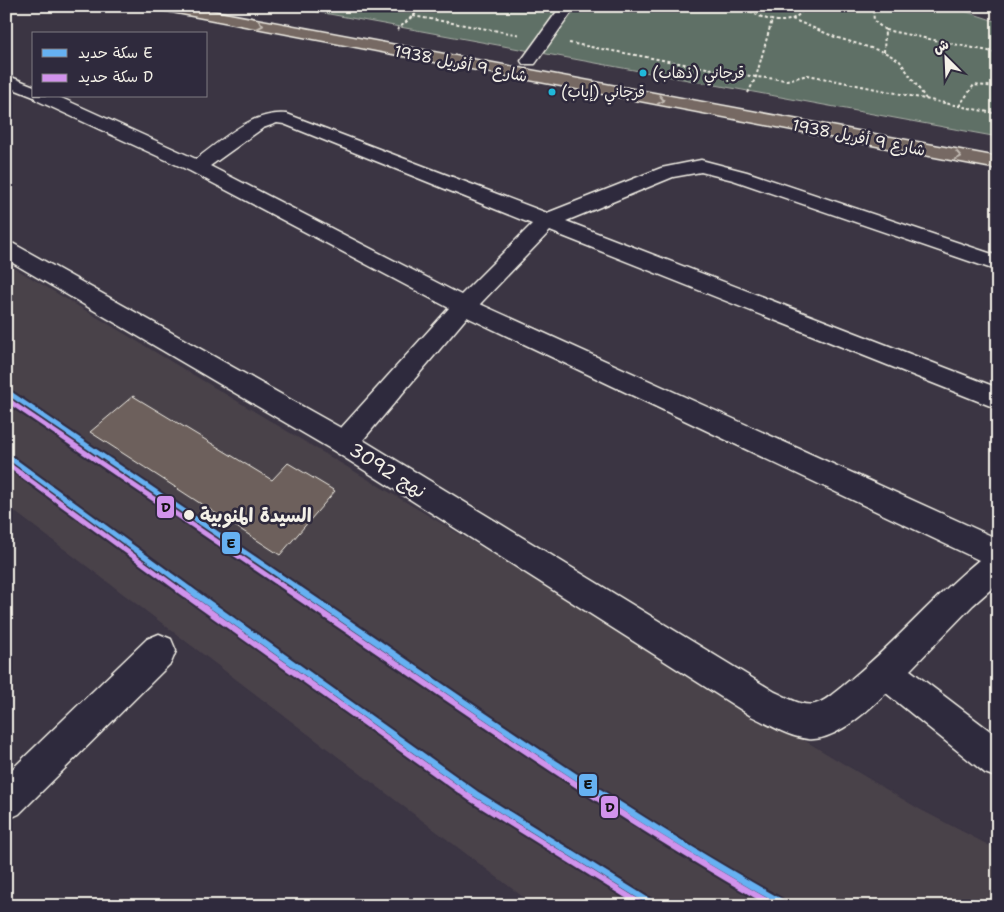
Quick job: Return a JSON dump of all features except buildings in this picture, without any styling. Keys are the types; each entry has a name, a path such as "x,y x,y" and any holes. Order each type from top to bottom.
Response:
{"main road":[{"name":"شارع 9 أفريل 1938","path":"161,6 998,163"},
{"name":"شارع 9 أفريل 1938","path":"241,6 998,148"}],"street":[{"path":"529,61 569,6"},
{"path":"6,80 32,91"},
{"path":"46,98 197,167 464,306 998,554"},
{"path":"197,167 256,124 276,118 287,119 998,398"},
{"path":"344,443 464,306 547,221 668,172 701,166 740,176 998,264"},
{"name":"نهج 3092","path":"6,249 344,443 762,704 791,716 814,722 830,717 885,671 959,597 998,563"},
{"path":"6,801 159,652"},
{"path":"885,671 998,760"}],"path":[{"path":"391,35 424,6"},
{"path":"742,6 748,7 754,14 772,20 792,19 798,16 801,12 798,6"},
{"path":"876,6 872,9 874,21 884,30 998,53"},
{"path":"413,16 756,78 787,80 808,75 998,114"},
{"path":"792,19 835,37 884,52 899,60 926,99"},
{"path":"744,101 756,78 772,20"},
{"path":"884,30 884,52"},
{"path":"959,106 974,85 998,87"}],"shaded area":[{"path":"6,263 919,809 998,850 998,906 535,906 6,505"}],"green space":[{"path":"313,6 949,6 998,22 998,137 302,9"}],"rail line":[{"name":"E","path":"6,391 615,803 723,870 788,906"},
{"name":"D","path":"6,399 611,808 720,875 775,906"},
{"name":"E","path":"6,455 98,524 476,794 656,906"},
{"name":"D","path":"6,463 94,529 472,799 644,906"}],"place":[{"name":"قرجاني (ذهاب)","path":"643,73"},
{"name":"قرجاني (إياب)","path":"552,92"},
{"name":"السيدة المنوبية","path":"189,515"}]}
